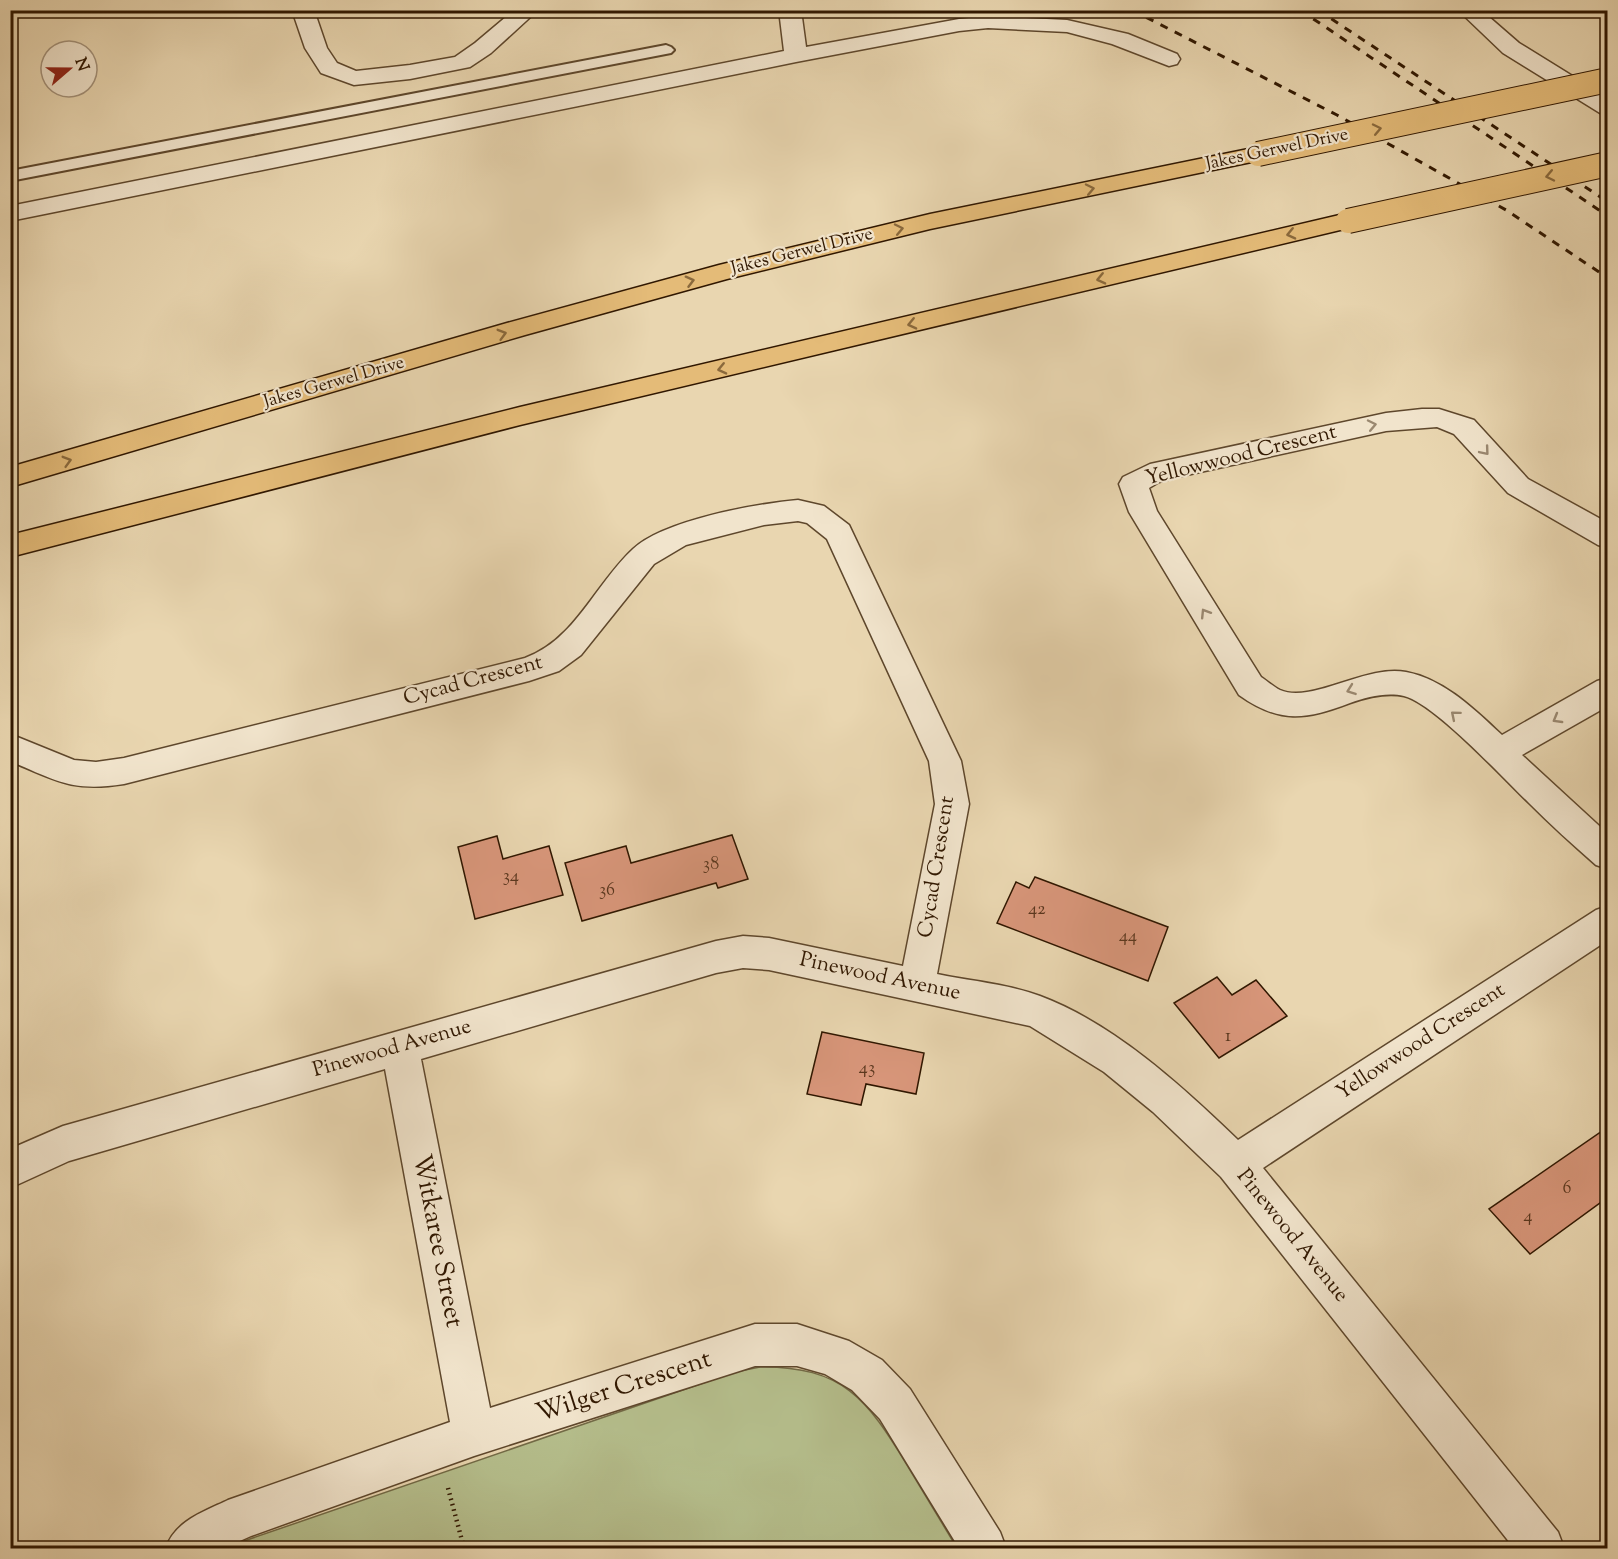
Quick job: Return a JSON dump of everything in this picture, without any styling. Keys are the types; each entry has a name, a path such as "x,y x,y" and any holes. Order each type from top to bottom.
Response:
{"highway":[{"name":"Jakes Gerwel Drive","path":"10,477 616,301 862,237 1608,80"},
{"path":"10,546 532,414 1348,221 1608,164"}],"street":[{"path":"303,10 316,48 329,68 354,78 410,72 462,62 483,48 528,10"},
{"path":"790,10 795,55"},
{"path":"1468,10 1511,48 1608,108"},
{"path":"10,214 934,28 988,22 1067,26 1099,32 1169,59"},
{"name":"Yellowwood Crescent","path":"1608,537 1518,486 1464,427 1439,418 1408,419 1374,425 1161,472 1141,478 1133,484 1143,512 1250,686 1261,696 1285,706 1298,707 1364,685 1390,682 1408,684 1435,699 1498,753 1608,855"},
{"name":"Cycad Crescent","path":"10,747 71,773 96,775 124,771 530,669 548,662 570,647 644,556 661,544 676,536 789,510 809,512 822,518 839,534 945,761 950,782 952,804 917,984"},
{"path":"1498,753 1608,690"},
{"name":"Yellowwood Crescent","path":"1235,1164 1608,921"},
{"name":"Pinewood Avenue","path":"10,1169 63,1144 676,966 743,952 769,954 1036,1011 1071,1028 1180,1109 1235,1164 1542,1548"},
{"name":"Witkaree Street","path":"400,1047 456,1441"},
{"name":"Wilger Crescent","path":"188,1548 208,1532 244,1516 456,1441 755,1345 797,1345 834,1356 867,1375 895,1404 984,1548"}],"lane":[{"path":"10,176 666,50"}],"path":[{"path":"456,1441 464,1548"}],"green space":[{"path":"760,1367 789,1368 812,1373 832,1380 850,1391 865,1405 893,1442 957,1548 227,1548 735,1372"}],"building":[{"path":"732,835 748,879 718,888 716,883 582,921 565,863 626,846 631,863"},
{"path":"497,836 503,859 549,846 563,895 475,919 458,847"},
{"path":"1035,877 1168,927 1148,981 997,923 1016,882 1029,888"},
{"path":"1217,977 1232,995 1256,980 1287,1016 1219,1058 1174,1003"},
{"path":"822,1032 924,1053 916,1094 866,1084 861,1105 807,1094"},
{"path":"1608,1127 1608,1197 1530,1254 1489,1209"}],"railway":[{"path":"1132,10 1337,115 1506,210 1608,278"},
{"path":"1300,10 1608,216"},
{"path":"1318,10 1608,202"}]}
